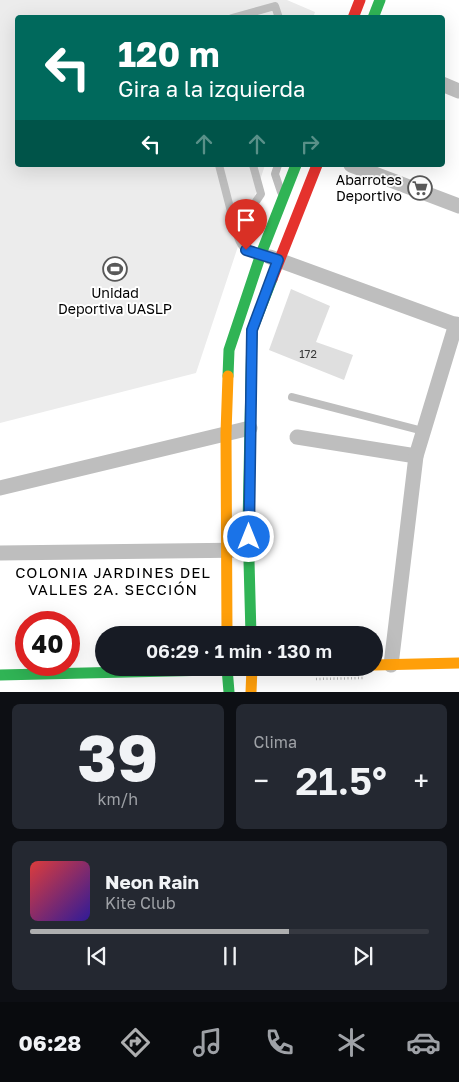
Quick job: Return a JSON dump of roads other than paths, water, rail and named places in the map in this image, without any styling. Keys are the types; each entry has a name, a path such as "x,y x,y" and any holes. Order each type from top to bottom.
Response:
{"street":[{"path":"354,15 360,0"},
{"path":"374,15 380,0"},
{"path":"445,85 459,91"},
{"path":"227,626 226,433 228,350 295,167"},
{"path":"251,626 249,550 252,330 316,167"},
{"path":"356,167 459,206"},
{"path":"262,254 457,325 416,456 392,664"},
{"path":"0,488 250,428"},
{"path":"297,436 416,456"},
{"path":"0,553 249,550"},
{"path":"383,664 459,664"},
{"path":"0,675 95,672"},
{"path":"228,676 229,692"},
{"path":"251,692 252,676"}],"lane":[{"path":"245,15 275,6 278,15"},
{"path":"220,167 241,246 246,250 262,254"},
{"path":"236,231 261,194 254,167"},
{"path":"277,167 275,174 283,198"},
{"path":"292,397 423,431"}],"place":[{"name":"Abarrotes Deportivo","path":"420,188"},
{"name":"Unidad Deportiva UASLP","path":"115,269"}],"district":[{"name":"COLONIA JARDINES DEL VALLES 2A. SECCIÓN","path":"113,582"}]}
